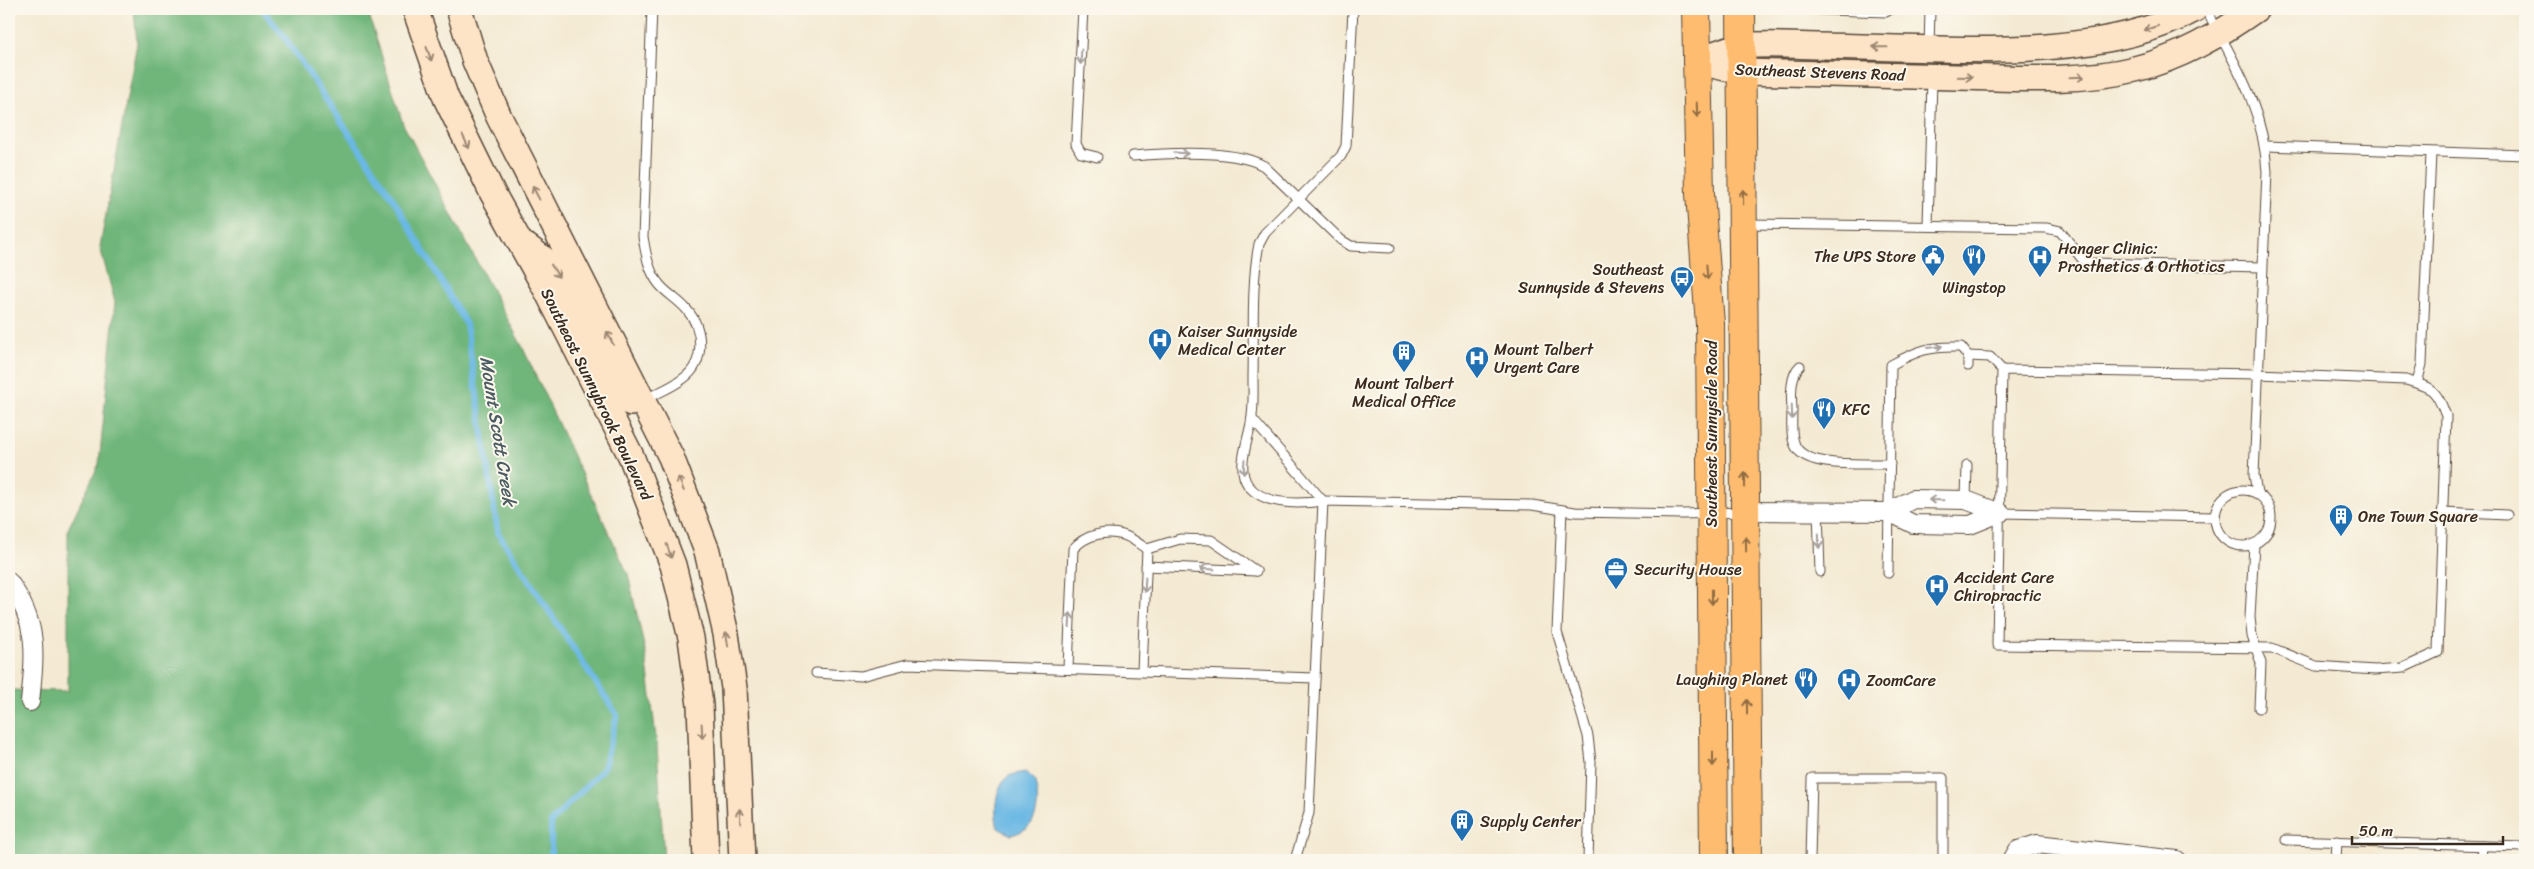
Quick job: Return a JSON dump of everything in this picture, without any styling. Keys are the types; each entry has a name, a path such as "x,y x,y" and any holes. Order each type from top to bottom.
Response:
{"main road":[{"name":"Southeast Sunnybrook Boulevard","path":"415,9 446,98 518,240 547,291 646,491 674,565 683,599 698,689 706,860"},
{"path":"458,9 475,61 499,117 670,457 707,551 726,634 734,688 742,860"},
{"name":"Southeast Sunnyside Road","path":"1696,9 1700,194 1710,324 1714,860"},
{"name":"Southeast Sunnyside Road","path":"1742,9 1748,860"},
{"name":"Southeast Stevens Road","path":"1696,61 1742,46 1987,48 2099,41 2157,27 2196,9"},
{"name":"Southeast Stevens Road","path":"1696,61 1742,72 2029,78 2111,74 2162,61 2219,34 2256,9"},
{"path":"518,240 552,266 620,397 631,403 643,401"},
{"path":"1714,798 1731,819 1730,860"}],"street":[{"path":"1888,512 1913,499 1966,500 2000,513"},
{"path":"1745,512 1818,510 1888,512 1913,524 1970,524 2000,513"},
{"path":"9,582 30,619 35,652 30,702"},
{"path":"2012,860 2018,850 2037,844 2177,860"}],"lane":[{"path":"643,401 686,378 696,362 700,348 698,327 686,309 658,283 647,263 643,237 652,9"},
{"path":"1083,9 1076,144 1081,153 1097,157"},
{"path":"1354,9 1346,146 1341,156 1265,233 1259,244 1252,419 1243,463 1243,476 1247,484 1254,491 1276,500 1302,504 1324,500 1532,505 1562,510 1615,513 1745,512"},
{"path":"1802,9 1886,12 1891,9"},
{"path":"1929,47 1930,9"},
{"path":"2206,9 2256,105 2266,146 2267,172 2254,475 2257,493"},
{"path":"1928,226 1932,76"},
{"path":"2266,146 2525,155"},
{"path":"1133,156 1172,152 1252,159 1264,166 1341,240 1351,246 1390,248"},
{"path":"2418,383 2422,364 2431,153"},
{"path":"1743,224 2046,228 2060,231 2083,260 2091,263 2262,267"},
{"path":"1888,573 1891,365 1917,350 1935,346 1961,347 1968,361 1990,357 2002,370 1997,645 2272,648 2316,666 2375,670 2403,668 2438,652 2446,416 2438,395 2425,386 2406,380 2258,374 2002,370"},
{"path":"1800,366 1795,370 1791,393 1793,439 1796,448 1812,460 1890,464"},
{"path":"1252,419 1324,500 1309,813 1295,860"},
{"path":"1966,500 1967,465"},
{"path":"2246,490 2257,493 2265,500 2270,509 2271,519 2262,538 2254,544 2244,546 2232,544 2223,538 2216,528 2214,517 2217,506 2224,496 2235,491 2246,490"},
{"path":"1562,510 1557,632 1588,736 1591,772 1588,860"},
{"path":"1818,510 1820,572"},
{"path":"2442,512 2507,515"},
{"path":"2000,513 2214,517"},
{"path":"1068,668 1073,549 1082,538 1099,534 1123,535 1147,549 1180,539 1210,540 1256,571 1146,566"},
{"path":"2254,544 2250,617 2260,663 2259,708"},
{"path":"1142,671 1147,549"},
{"path":"816,673 861,676 907,664 1068,668 1315,678"},
{"path":"1810,860 1812,778 1943,778 1943,860"},
{"path":"2286,840 2525,847"},
{"path":"2336,860 2337,841"},
{"path":"2481,860 2482,846"}],"green space":[{"path":"134,9 367,9 403,124 522,346 628,574 646,655 657,746 664,860 9,860 9,690 68,691 68,529 99,464 115,302 100,247 137,43"}],"water":[{"path":"1025,772 1036,781 1036,815 1028,827 1021,832 1011,835 998,828 996,800 1004,780 1009,776"}],"waterway":[{"name":"Mount Scott Creek","path":"262,9 283,35 392,197 466,324 498,533 617,715 604,768 551,822 551,860"}],"place":[{"name":"The UPS Store","path":"1933,277"},
{"name":"Wingstop","path":"1974,277"},
{"name":"Hanger Clinic: Prosthetics & Orthotics","path":"2040,278"},
{"name":"Southeast Sunnyside & Stevens","path":"1682,299"},
{"name":"Kaiser Sunnyside Medical Center","path":"1160,361"},
{"name":"Mount Talbert Medical Office","path":"1404,373"},
{"name":"Mount Talbert Urgent Care","path":"1477,379"},
{"name":"KFC","path":"1824,430"},
{"name":"One Town Square","path":"2341,537"},
{"name":"Security House","path":"1616,590"},
{"name":"Accident Care Chiropractic","path":"1937,607"},
{"name":"Laughing Planet","path":"1806,700"},
{"name":"ZoomCare","path":"1849,701"},
{"name":"Supply Center","path":"1462,842"}]}
